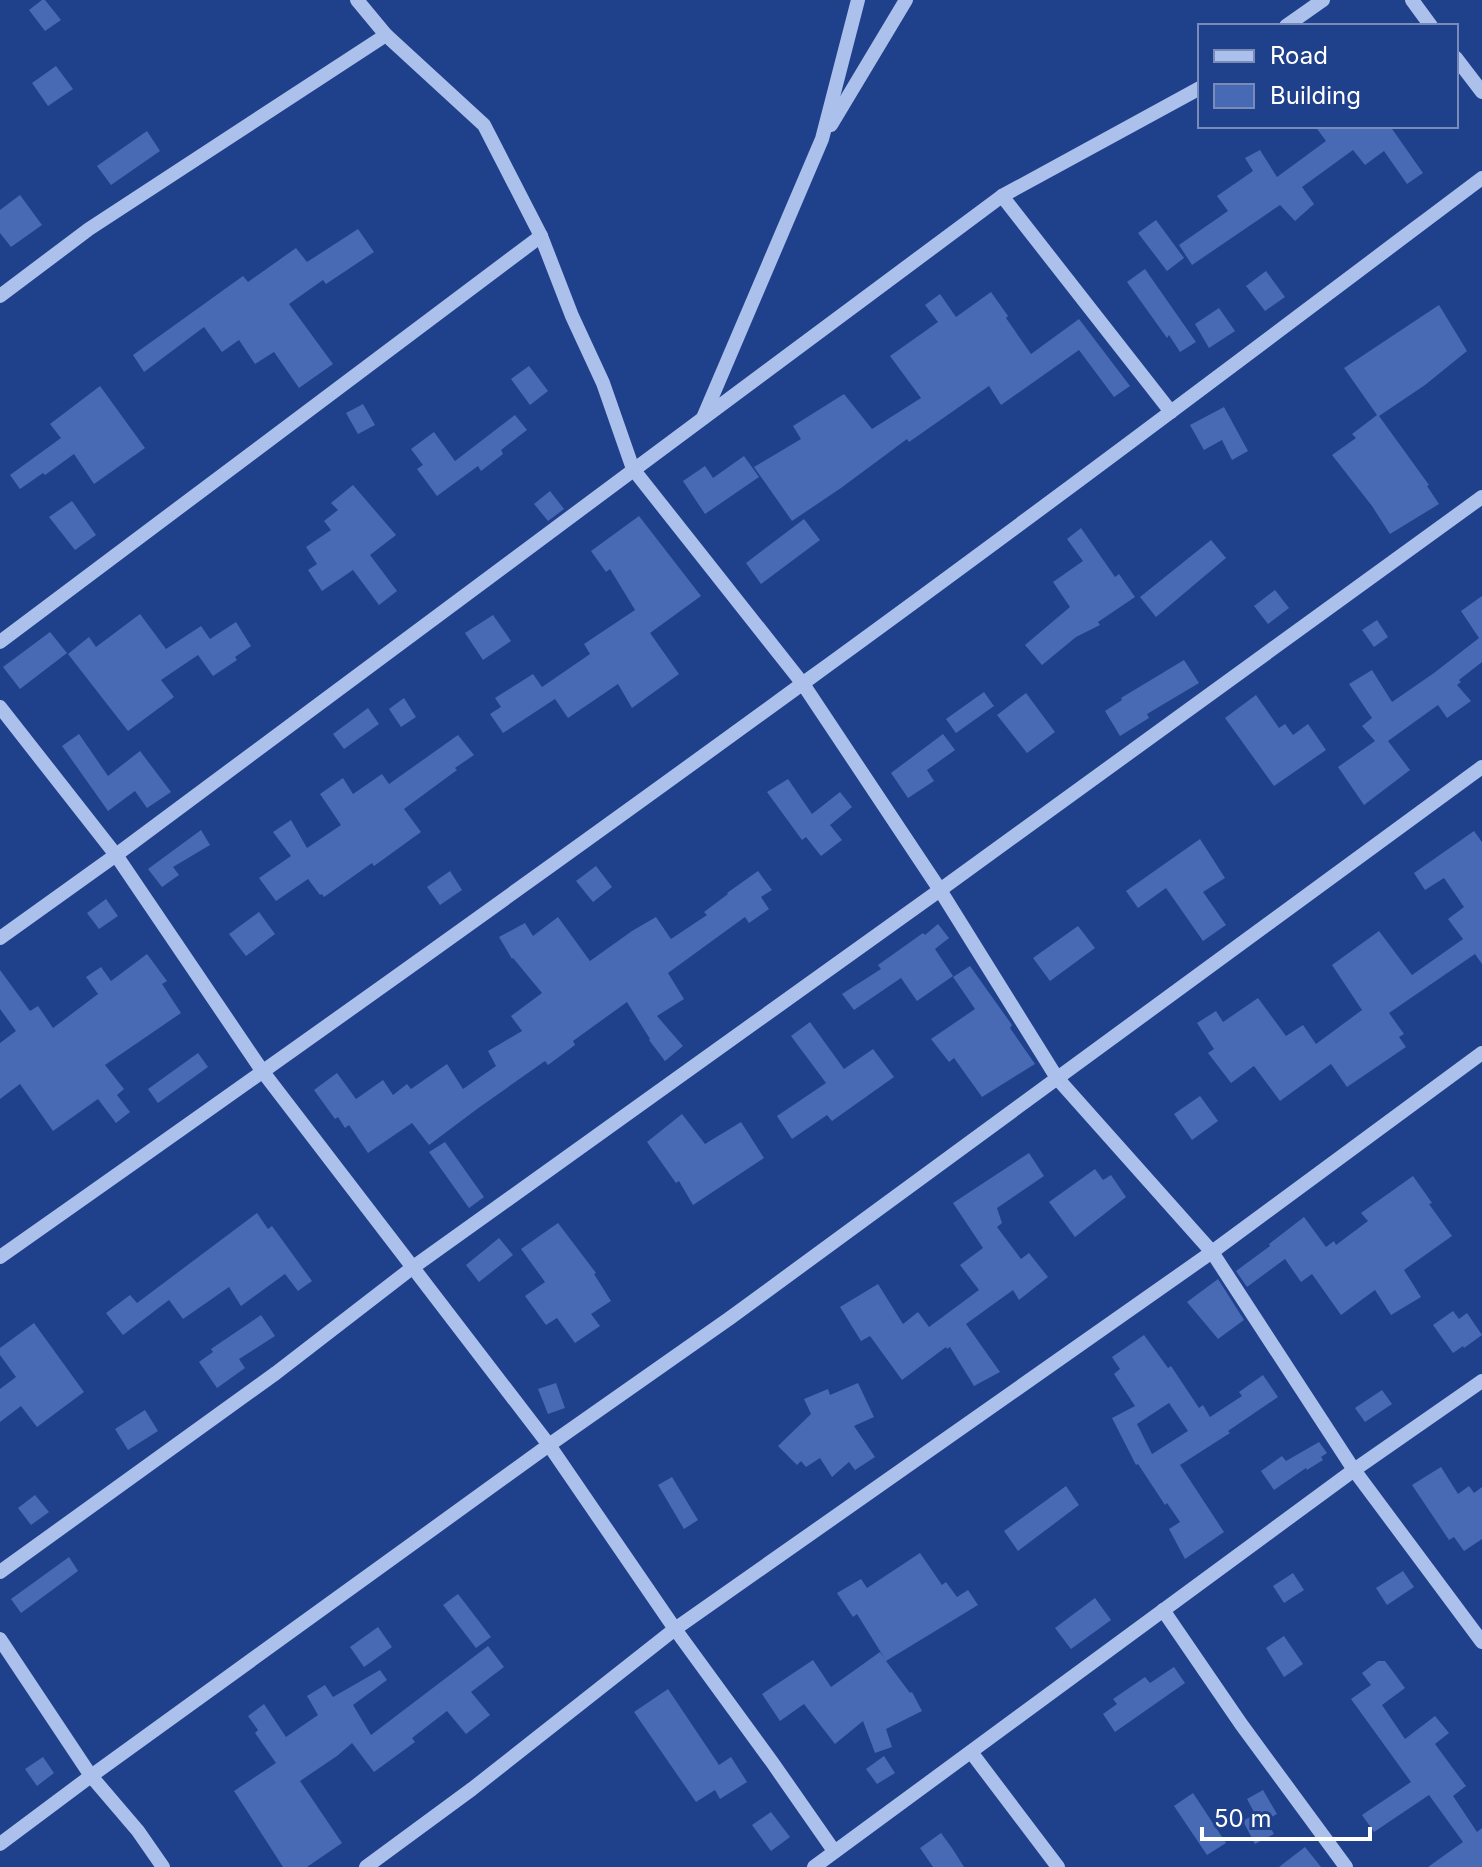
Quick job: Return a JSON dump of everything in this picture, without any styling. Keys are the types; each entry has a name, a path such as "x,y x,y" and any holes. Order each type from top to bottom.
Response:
{"street":[{"path":"357,0 386,35 484,125 541,236 572,316 603,383 633,469 803,684 940,890 1057,1078 1212,1252 1354,1470 1482,1642"},
{"path":"822,139 858,0"},
{"path":"703,418 822,139 906,0"},
{"path":"1289,24 1323,0"},
{"path":"1412,0 1430,24"},
{"path":"0,296 89,229 386,35"},
{"path":"1458,61 1482,92"},
{"path":"0,938 1002,196 1198,89"},
{"path":"0,1257 803,684 1482,178"},
{"path":"1002,196 1171,412"},
{"path":"0,642 541,236"},
{"path":"0,1572 276,1373 412,1268 1482,497"},
{"path":"0,707 116,855 263,1072 549,1445 675,1629 834,1851"},
{"path":"0,1844 549,1445 730,1318 1482,767"},
{"path":"366,1867 472,1789 675,1629 1212,1252 1482,1053"},
{"path":"814,1867 1354,1470 1482,1381"},
{"path":"1163,1610 1241,1724 1346,1867"},
{"path":"0,1639 91,1776 138,1831 163,1867"},
{"path":"971,1752 1058,1867"}],"building":[{"path":"42,0 61,20 45,31 29,10"},
{"path":"56,66 73,89 48,106 32,83"},
{"path":"1316,128 1391,128 1423,173 1407,184 1384,151 1365,165 1353,150 1302,187 1314,204 1295,221 1280,205 1192,265 1179,245 1228,211 1217,196 1253,171 1245,158 1260,150 1277,177 1326,141"},
{"path":"147,131 160,151 111,185 97,166"},
{"path":"20,195 42,225 11,247 0,233 0,210"},
{"path":"1156,220 1184,258 1167,271 1138,233"},
{"path":"358,229 374,252 326,284 323,280 289,304 333,364 299,388 274,352 255,364 239,340 222,352 204,327 144,372 133,355 243,276 248,282 296,248 307,262"},
{"path":"1145,269 1196,342 1180,352 1127,282"},
{"path":"1266,271 1285,297 1265,311 1246,286"},
{"path":"991,292 1031,354 1079,319 1130,386 1114,397 1079,350 1001,405 989,386 909,442 907,439 792,521 754,467 801,439 793,426 844,394 872,429 921,398 890,356 938,322 925,305 940,294 956,317"},
{"path":"1439,305 1467,351 1379,416 1429,485 1439,504 1390,534 1332,455 1356,438 1352,434 1377,415 1344,368"},
{"path":"1219,308 1235,331 1209,348 1195,324"},
{"path":"529,366 548,391 530,405 511,379"},
{"path":"100,386 145,448 94,484 74,454 20,489 10,475 61,438 50,424"},
{"path":"363,404 375,425 358,434 346,413"},
{"path":"1224,407 1248,451 1232,460 1222,440 1204,450 1190,425"},
{"path":"515,415 527,430 481,471 478,466 437,496 417,469 423,465 411,449 434,432 455,461"},
{"path":"744,456 759,477 705,514 683,481 705,466 713,478"},
{"path":"353,485 396,535 370,555 397,591 379,605 353,570 322,591 308,570 317,564 306,547 331,530 324,521 338,510 331,503"},
{"path":"550,491 564,509 548,521 534,504"},
{"path":"72,501 96,535 75,550 49,517"},
{"path":"639,516 701,596 650,633 679,674 632,708 618,684 568,718 555,699 503,733 490,714 501,707 495,698 533,674 542,687 590,654 584,644 635,610 610,569 606,572 591,551"},
{"path":"804,519 820,540 761,584 746,563"},
{"path":"1081,528 1115,577 1119,574 1135,597 1098,622 1100,625 1076,637 1042,665 1025,645 1070,607 1053,582 1083,561 1067,539"},
{"path":"1211,540 1226,558 1156,617 1140,597"},
{"path":"1275,590 1289,608 1268,624 1254,606"},
{"path":"1482,596 1482,662 1457,685 1471,701 1447,718 1438,705 1388,741 1410,770 1364,805 1338,767 1375,741 1362,726 1372,718 1349,684 1372,670 1392,702 1479,638 1461,611"},
{"path":"140,614 166,649 201,626 210,639 236,622 251,646 213,676 198,655 161,680 174,697 128,731 68,654 89,637 96,647"},
{"path":"493,615 511,641 483,660 465,633"},
{"path":"1377,620 1388,637 1374,647 1362,630"},
{"path":"50,632 67,653 20,689 3,667"},
{"path":"1184,660 1199,683 1147,714 1149,718 1120,736 1105,711"},
{"path":"984,692 994,706 956,733 946,719"},
{"path":"1026,693 1055,732 1027,753 997,715"},
{"path":"1256,695 1279,728 1285,724 1293,735 1308,724 1326,750 1274,786 1225,718"},
{"path":"404,698 416,717 401,727 389,709"},
{"path":"368,708 379,724 344,749 333,734"},
{"path":"79,734 108,776 140,751 171,792 147,808 135,791 108,811 62,746"},
{"path":"943,734 955,750 927,770 934,781 908,798 891,773"},
{"path":"458,735 474,755 404,809 421,832 324,897 308,879 276,901 259,878 291,856 273,832 291,820 307,848 341,825 320,794 343,778 353,794 382,774 389,784"},
{"path":"788,779 812,814 840,792 852,807 830,825 842,840 821,856 806,837 802,840 767,792"},
{"path":"201,830 210,845 173,867 179,875 162,887 148,869"},
{"path":"1474,831 1482,842 1482,964 1475,954 1389,1013 1404,1034 1399,1037 1406,1047 1347,1087 1331,1064 1280,1101 1254,1066 1231,1083 1208,1053 1214,1049 1197,1023 1216,1011 1223,1022 1258,998 1286,1036 1303,1025 1316,1044 1362,1010 1332,965 1379,931 1412,975 1463,939 1448,919 1464,907 1444,878 1425,890 1414,873"},
{"path":"1200,839 1225,878 1203,892 1226,925 1203,941 1166,888 1138,908 1126,891"},
{"path":"596,866 612,887 593,902 576,881"},
{"path":"450,871 462,890 440,905 427,887"},
{"path":"758,871 772,890 761,897 769,909 749,923 745,917 668,973 684,999 657,1016 683,1046 665,1061 627,1002 573,1041 575,1045 548,1065 545,1061 429,1145 412,1123 368,1153 349,1125 345,1128 338,1117 335,1119 314,1090 337,1073 356,1099 383,1080 393,1095 407,1084 411,1089 447,1064 463,1089 496,1066 488,1051 522,1031 511,1016 542,993 512,959 499,937 525,923 533,936 558,917 590,961 656,917 671,939 707,915 704,912"},
{"path":"106,899 118,916 99,929 87,913"},
{"path":"259,912 275,934 246,956 229,934"},
{"path":"938,924 949,938 935,949 953,976 917,1001 901,978 854,1010 842,994 881,969 878,965"},
{"path":"1078,926 1095,948 1050,981 1033,958"},
{"path":"147,954 167,981 162,984 181,1013 105,1065 124,1089 117,1095 130,1112 116,1123 98,1099 53,1131 20,1084 0,1099 0,1043 16,1031 0,1009 0,970 30,1011 38,1006 53,1028 98,994 86,977 101,967 111,981"},
{"path":"970,966 1035,1064 982,1097 954,1058 949,1062 931,1039 975,1009 953,977"},
{"path":"810,1022 844,1069 873,1049 894,1077 832,1121 827,1115 792,1139 777,1116 826,1083 791,1036"},
{"path":"198,1053 208,1067 158,1103 148,1089"},
{"path":"1200,1096 1218,1121 1192,1140 1174,1114"},
{"path":"682,1114 705,1144 741,1122 764,1158 693,1205 679,1181 676,1183 647,1142"},
{"path":"445,1142 484,1197 469,1208 429,1152"},
{"path":"1029,1153 1044,1176 997,1208 1002,1223 997,1227 1021,1259 1029,1253 1048,1277 1019,1300 1013,1290 966,1324 1000,1372 974,1386 950,1347 946,1347 902,1380 870,1336 861,1341 840,1307 878,1284 903,1324 918,1312 929,1327 979,1290 960,1265 983,1248 953,1203"},
{"path":"1095,1169 1103,1180 1111,1175 1126,1197 1075,1237 1049,1202"},
{"path":"1413,1176 1452,1236 1404,1270 1421,1297 1391,1315 1375,1290 1341,1315 1312,1274 1301,1282 1285,1259 1247,1287 1236,1271 1304,1217 1326,1247 1334,1241 1336,1245 1368,1221 1361,1213"},
{"path":"257,1213 268,1229 272,1226 312,1281 298,1291 285,1274 241,1306 229,1287 183,1319 169,1300 123,1335 106,1313 130,1295 137,1303"},
{"path":"558,1223 596,1273 611,1301 591,1314 600,1326 575,1343 557,1318 546,1325 525,1296 545,1282 521,1249"},
{"path":"499,1238 513,1255 479,1282 466,1265"},
{"path":"1218,1279 1244,1320 1218,1339 1187,1302"},
{"path":"1453,1311 1459,1319 1467,1313 1482,1335 1453,1353 1433,1325"},
{"path":"261,1315 275,1336 239,1359 245,1368 217,1388 199,1362 213,1352 211,1349"},
{"path":"34,1323 84,1392 37,1427 21,1406 0,1422 0,1389 16,1377 0,1355 0,1348"},
{"path":"1144,1335 1168,1368 1171,1366 1199,1408 1203,1405 1210,1417 1242,1396 1239,1392 1263,1375 1278,1397 1180,1465 1224,1532 1185,1559 1169,1529 1180,1522 1136,1465 1112,1418 1135,1406 1114,1374 1120,1369 1112,1357","holes":["1169,1403 1188,1431 1152,1454 1137,1424"]},
{"path":"556,1383 565,1408 548,1414 538,1389"},
{"path":"858,1383 874,1417 854,1426 875,1457 855,1470 849,1462 832,1477 820,1458 806,1467 801,1461 797,1465 778,1446 811,1414 804,1399 828,1389 830,1395"},
{"path":"1382,1390 1392,1404 1365,1422 1355,1408"},
{"path":"145,1410 158,1431 128,1450 115,1429"},
{"path":"1319,1442 1327,1453 1321,1457 1323,1460 1274,1490 1261,1471 1282,1456 1286,1461"},
{"path":"1441,1467 1458,1494 1469,1486 1474,1493 1482,1487 1482,1539 1464,1551 1454,1537 1449,1540 1412,1485"},
{"path":"672,1477 698,1520 684,1529 658,1485"},
{"path":"1066,1486 1079,1505 1018,1551 1004,1531"},
{"path":"35,1495 49,1512 31,1525 18,1508"},
{"path":"920,1553 942,1585 946,1582 957,1597 968,1590 978,1605 886,1661 912,1692 922,1711 886,1729 892,1747 875,1753 863,1721 835,1744 804,1704 780,1721 762,1694 813,1660 831,1687 880,1652 885,1659 857,1614 853,1617 837,1593 861,1579 867,1588"},
{"path":"69,1557 78,1571 21,1613 11,1599"},
{"path":"1403,1571 1414,1587 1387,1605 1376,1588"},
{"path":"1293,1573 1304,1590 1284,1603 1273,1586"},
{"path":"458,1594 491,1637 476,1648 443,1605"},
{"path":"1095,1598 1111,1620 1071,1649 1055,1628"},
{"path":"378,1627 392,1647 364,1667 350,1647"},
{"path":"1284,1636 1303,1664 1284,1677 1266,1648"},
{"path":"488,1646 504,1667 471,1692 490,1715 466,1734 447,1711 412,1738 415,1742 374,1772 352,1743 300,1781 342,1843 307,1867 283,1867 234,1791 276,1763 255,1733 258,1730 248,1716 264,1704 286,1737 318,1715 307,1696 325,1685 333,1697 380,1670 387,1680 353,1705 371,1735"},
{"path":"1378,1661 1385,1661 1405,1688 1382,1705 1405,1739 1435,1716 1449,1733 1435,1744 1466,1786 1453,1796 1477,1832 1482,1828 1482,1867 1428,1867 1463,1842 1429,1795 1374,1832 1362,1815 1411,1782 1351,1699 1371,1685 1362,1673"},
{"path":"1174,1667 1185,1683 1115,1732 1103,1714 1117,1704 1113,1699 1145,1677 1150,1683"},
{"path":"668,1689 719,1765 731,1757 747,1782 720,1799 715,1790 696,1802 634,1712"},
{"path":"884,1756 895,1773 877,1784 866,1769"},
{"path":"43,1757 54,1773 37,1786 25,1769"},
{"path":"1263,1790 1277,1814 1266,1820 1274,1834 1255,1844 1243,1821 1255,1814 1247,1799"},
{"path":"1193,1793 1226,1843 1207,1855 1174,1806"},
{"path":"771,1812 790,1837 771,1851 752,1825"},
{"path":"941,1833 964,1867 933,1867 920,1848"},
{"path":"1305,1847 1321,1867 1279,1867"}]}
